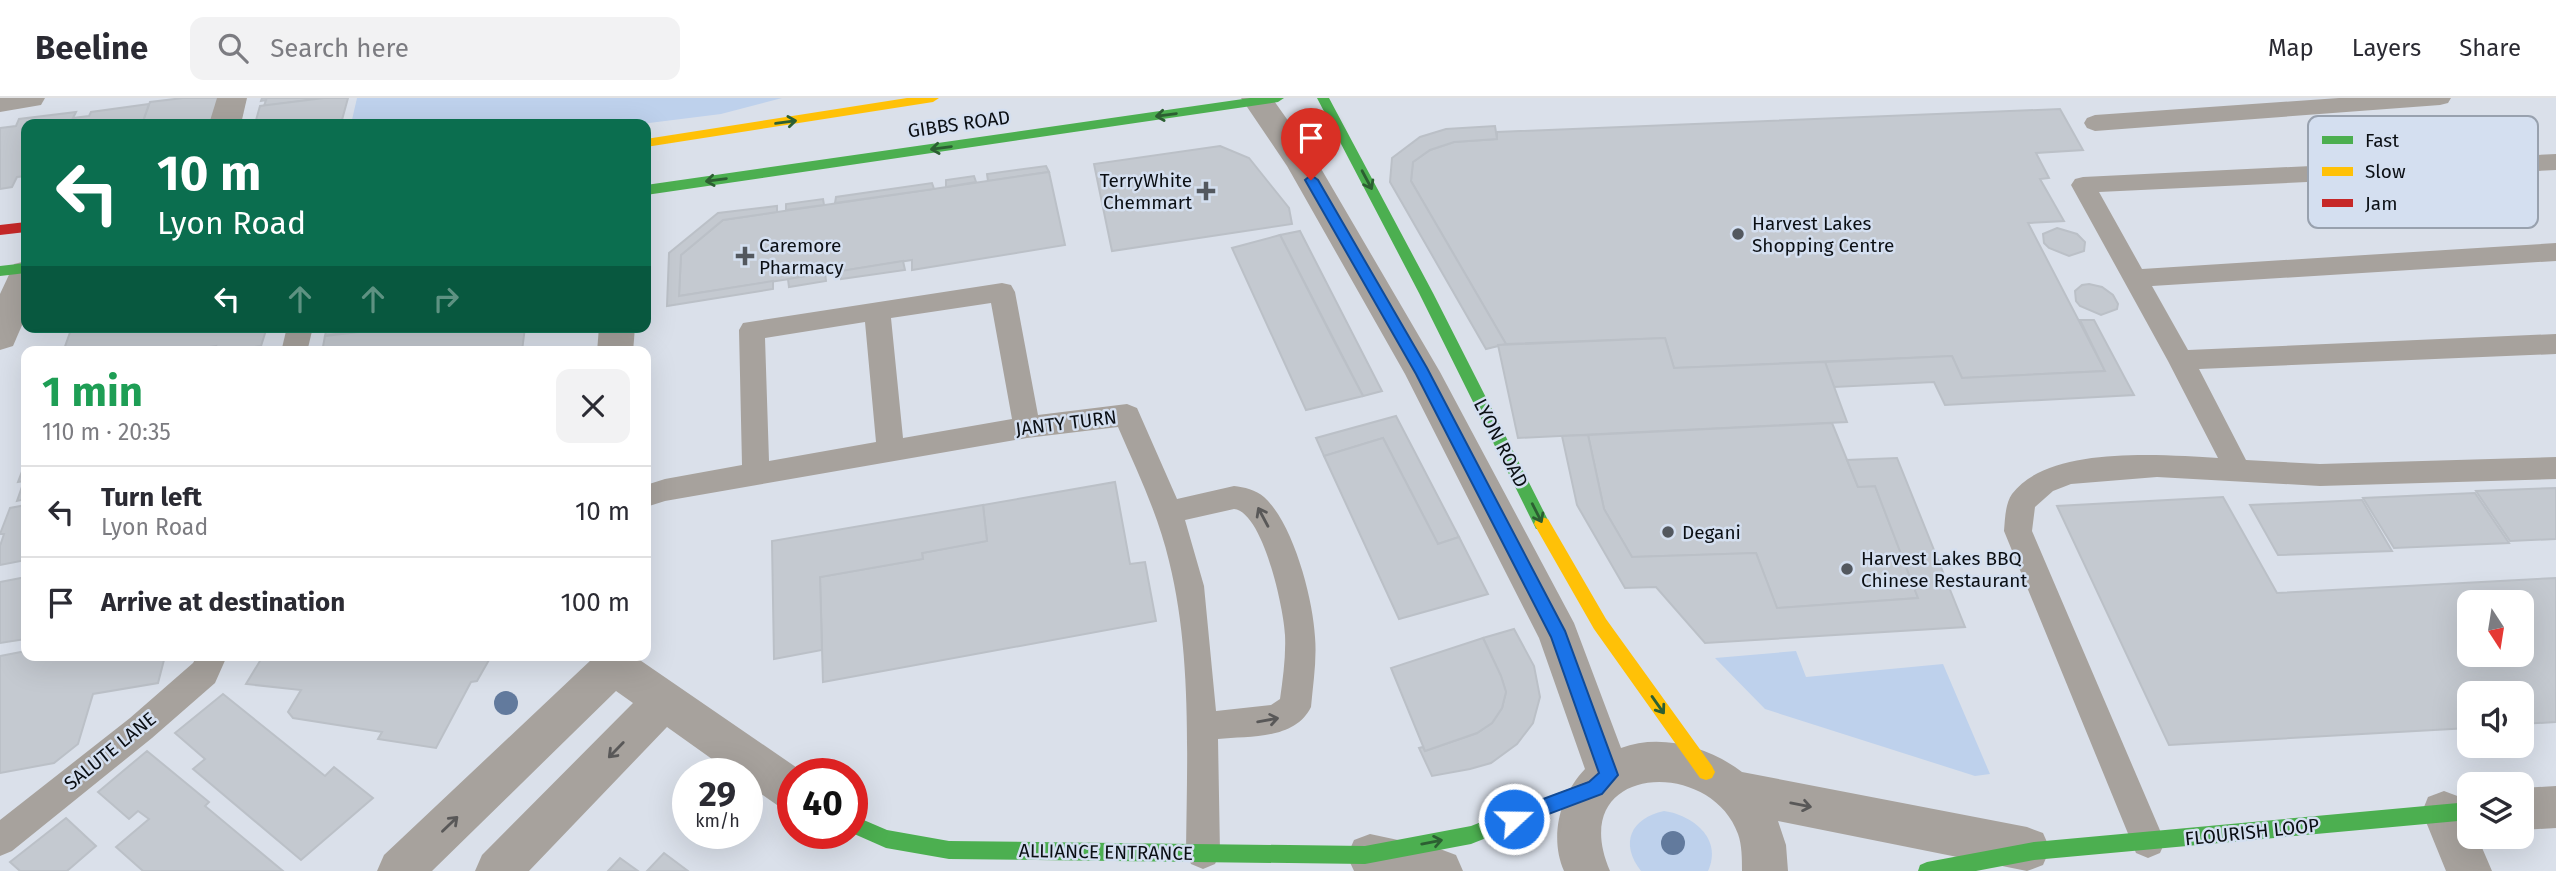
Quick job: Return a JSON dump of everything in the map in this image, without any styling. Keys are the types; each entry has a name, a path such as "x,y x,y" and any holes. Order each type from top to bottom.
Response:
{"street":[{"path":"0,102 30,98"},
{"path":"226,119 232,98"},
{"name":"GIBBS ROAD","path":"651,142 933,98"},
{"name":"LYON ROAD","path":"1323,98 1426,293 1546,531 1600,624 1720,782"},
{"name":"GIBBS ROAD","path":"651,189 1264,99"},
{"name":"LYON ROAD","path":"1264,99 1348,239 1422,372 1559,636 1602,782"},
{"path":"0,230 21,228"},
{"path":"0,271 21,271"},
{"path":"0,337 21,284"},
{"path":"400,871 613,661 664,701 777,779"},
{"path":"498,871 664,701"},
{"name":"FLOURISH LOOP","path":"1602,782 1630,764 1655,760 1680,763 1720,782 2034,851"},
{"path":"1587,871 1578,837 1582,811 1602,782"},
{"name":"ALLIANCE ENTRANCE","path":"868,831 886,839 949,850 1203,853 1251,863 1365,855 1471,835 1602,782"},
{"path":"1720,782 1754,818 1765,847 1765,871"},
{"path":"2534,808 2556,807"},
{"path":"2456,812 2469,871"},
{"name":"FLOURISH LOOP","path":"1927,871 2034,851 2456,812"},
{"name":"ALLIANCE ENTRANCE","path":"1365,855 1440,871"}],"lane":[{"path":"2095,123 2440,98"},
{"path":"2538,163 2556,162"},
{"path":"2237,469 2083,185 2308,174"},
{"path":"2135,278 2556,252"},
{"path":"756,474 752,330 1002,292 1027,427"},
{"path":"877,311 891,452"},
{"path":"2180,360 2556,344"},
{"name":"JANTY TURN","path":"651,495 1027,427 1127,415 1168,513 1189,584 1200,727 1203,853"},
{"path":"2148,842 2018,531 2022,502 2043,483 2070,473 2157,466 2320,475 2556,468"},
{"path":"1168,513 1242,498 1257,506 1275,540 1299,617 1300,658 1295,708 1277,719 1200,727"},
{"name":"SALUTE LANE","path":"0,840 141,727 204,673 210,661"}],"shaded area":[{"path":"357,98 782,98 721,114 651,123 651,119 352,119"},
{"path":"1796,651 1806,677 1943,664 1990,774 1975,776 1765,709 1715,658"},
{"path":"1664,811 1685,817 1702,830 1711,848 1712,859 1708,871 1641,871 1631,851 1632,833 1643,819"}],"building":[{"path":"183,98 223,98 215,119 144,119 150,102"},
{"path":"262,98 324,98 264,106 266,100 261,101"},
{"path":"324,98 348,98 342,119 256,119 260,106"},
{"path":"149,104 144,119 72,119 89,116 91,112"},
{"name":"Harvest Lakes Shopping Centre","path":"2060,109 2083,150 2036,153 2049,178 2040,179 2064,221 2028,223 2105,371 1962,378 1952,356 1674,368 1665,338 1506,344 1411,181 1413,162 1430,150 1454,142 1497,139 1497,132"},
{"path":"76,112 72,119 21,119 21,177 17,177 12,187 0,189 0,128 16,126 19,119"},
{"path":"1495,126 1497,139 1454,142 1430,150 1413,162 1411,181 1506,344 1486,349 1390,182 1392,158 1420,137 1446,129"},
{"path":"1220,146 1249,158 1289,208 1292,224 1112,251 1094,164"},
{"path":"1046,166 1049,172 988,181 987,174"},
{"path":"1049,172 1065,245 912,270 912,260 679,296 681,255 723,220"},
{"path":"974,176 976,182 946,187 946,180"},
{"path":"932,183 934,189 835,203 836,197"},
{"path":"823,199 824,205 786,210 786,204"},
{"path":"777,206 777,212 723,220 681,255 679,296 773,281 773,289 667,306 669,253 718,213"},
{"path":"2057,228 2077,234 2085,242 2084,251 2069,256 2049,248 2044,243 2043,234"},
{"path":"1300,231 1382,391 1363,396 1280,235"},
{"path":"1280,235 1363,396 1306,410 1232,248"},
{"path":"903,261 905,270 841,279 841,271"},
{"path":"825,273 826,281 789,287 788,279"},
{"path":"2082,285 2102,287 2113,295 2118,304 2117,309 2101,315 2080,306 2076,301 2075,291"},
{"path":"2080,320 2094,320 2134,395 1945,405 1934,382 1834,387 1825,362 1952,356 1962,378 2105,371"},
{"path":"70,333 265,333 261,346 65,346"},
{"path":"351,333 524,333 523,346 323,346 325,336"},
{"path":"1665,338 1674,368 1825,362 1847,422 1518,438 1498,345"},
{"path":"1396,416 1459,537 1438,544 1383,438 1324,456 1316,438"},
{"path":"1832,423 1858,487 1875,486 1918,598 1777,608 1756,553 1632,557 1604,509 1588,435"},
{"path":"1588,435 1604,509 1632,557 1756,553 1777,608 1918,598 1875,486 1858,487 1847,460 1897,458 1965,627 1705,643 1656,587 1625,588 1577,505 1562,436"},
{"path":"1383,438 1438,544 1459,537 1488,594 1399,619 1324,456"},
{"path":"1115,482 1130,564 1145,562 1156,621 823,682 820,577 923,559 922,553 987,541 983,505"},
{"path":"2556,488 2556,539 2510,541 2476,491"},
{"path":"2475,493 2509,543 2394,548 2363,498"},
{"path":"2223,497 2277,593 2556,578 2556,722 2534,723 2534,681 2457,681 2457,729 2169,745 2057,506"},
{"path":"2362,500 2392,551 2278,555 2250,505"},
{"path":"983,505 987,541 922,553 923,559 820,577 822,650 774,659 772,541"},
{"path":"21,506 21,561 0,565 0,546 4,534 0,534 10,508"},
{"path":"21,578 21,640 0,643 0,582"},
{"path":"1514,629 1534,666 1540,697 1533,723 1517,744 1491,763 1432,776 1419,748 1423,747 1425,751 1477,733 1492,723 1502,708 1506,692 1483,638"},
{"path":"1483,638 1506,692 1502,708 1492,723 1477,733 1425,751 1391,668"},
{"path":"21,652 21,661 164,661 158,683 93,694 78,744 54,763 0,773 0,656"},
{"path":"260,661 488,661 477,681 471,682 436,748 378,739 382,732 293,718 288,712 301,690 246,684"},
{"path":"223,694 325,776 334,767 373,798 301,860 193,769 205,759 175,733"},
{"path":"147,751 209,802 205,806 283,871 143,871 116,847 149,819 138,811 129,819 98,792"},
{"path":"66,818 96,846 67,871 20,871 10,862"},
{"path":"664,853 688,871 647,871"},
{"path":"620,858 638,871 608,871"}],"traffic: fast":[{"path":"651,189 1278,98"},
{"path":"1323,98 1426,293 1542,524"},
{"path":"0,271 21,269"},
{"path":"1927,871 2034,851 2457,812"},
{"path":"868,831 886,839 949,850 1365,855 1471,835 1507,821"}],"traffic: slow":[{"path":"651,142 933,98"},
{"path":"1542,524 1600,624 1706,772"}],"traffic: jam":[{"path":"0,230 21,228"},
{"path":"1507,821 1595,788"}],"place":[{"name":"TerryWhite Chemmart","path":"1206,191"},
{"name":"Harvest Lakes Shopping Centre","path":"1738,234"},
{"name":"Caremore Pharmacy","path":"745,256"},
{"name":"Degani","path":"1668,532"},
{"name":"Harvest Lakes BBQ Chinese Restaurant","path":"1847,569"}],"route":[{"path":"1311,180 1348,239 1422,372 1559,636 1609,775 1595,788 1514,819"}]}
